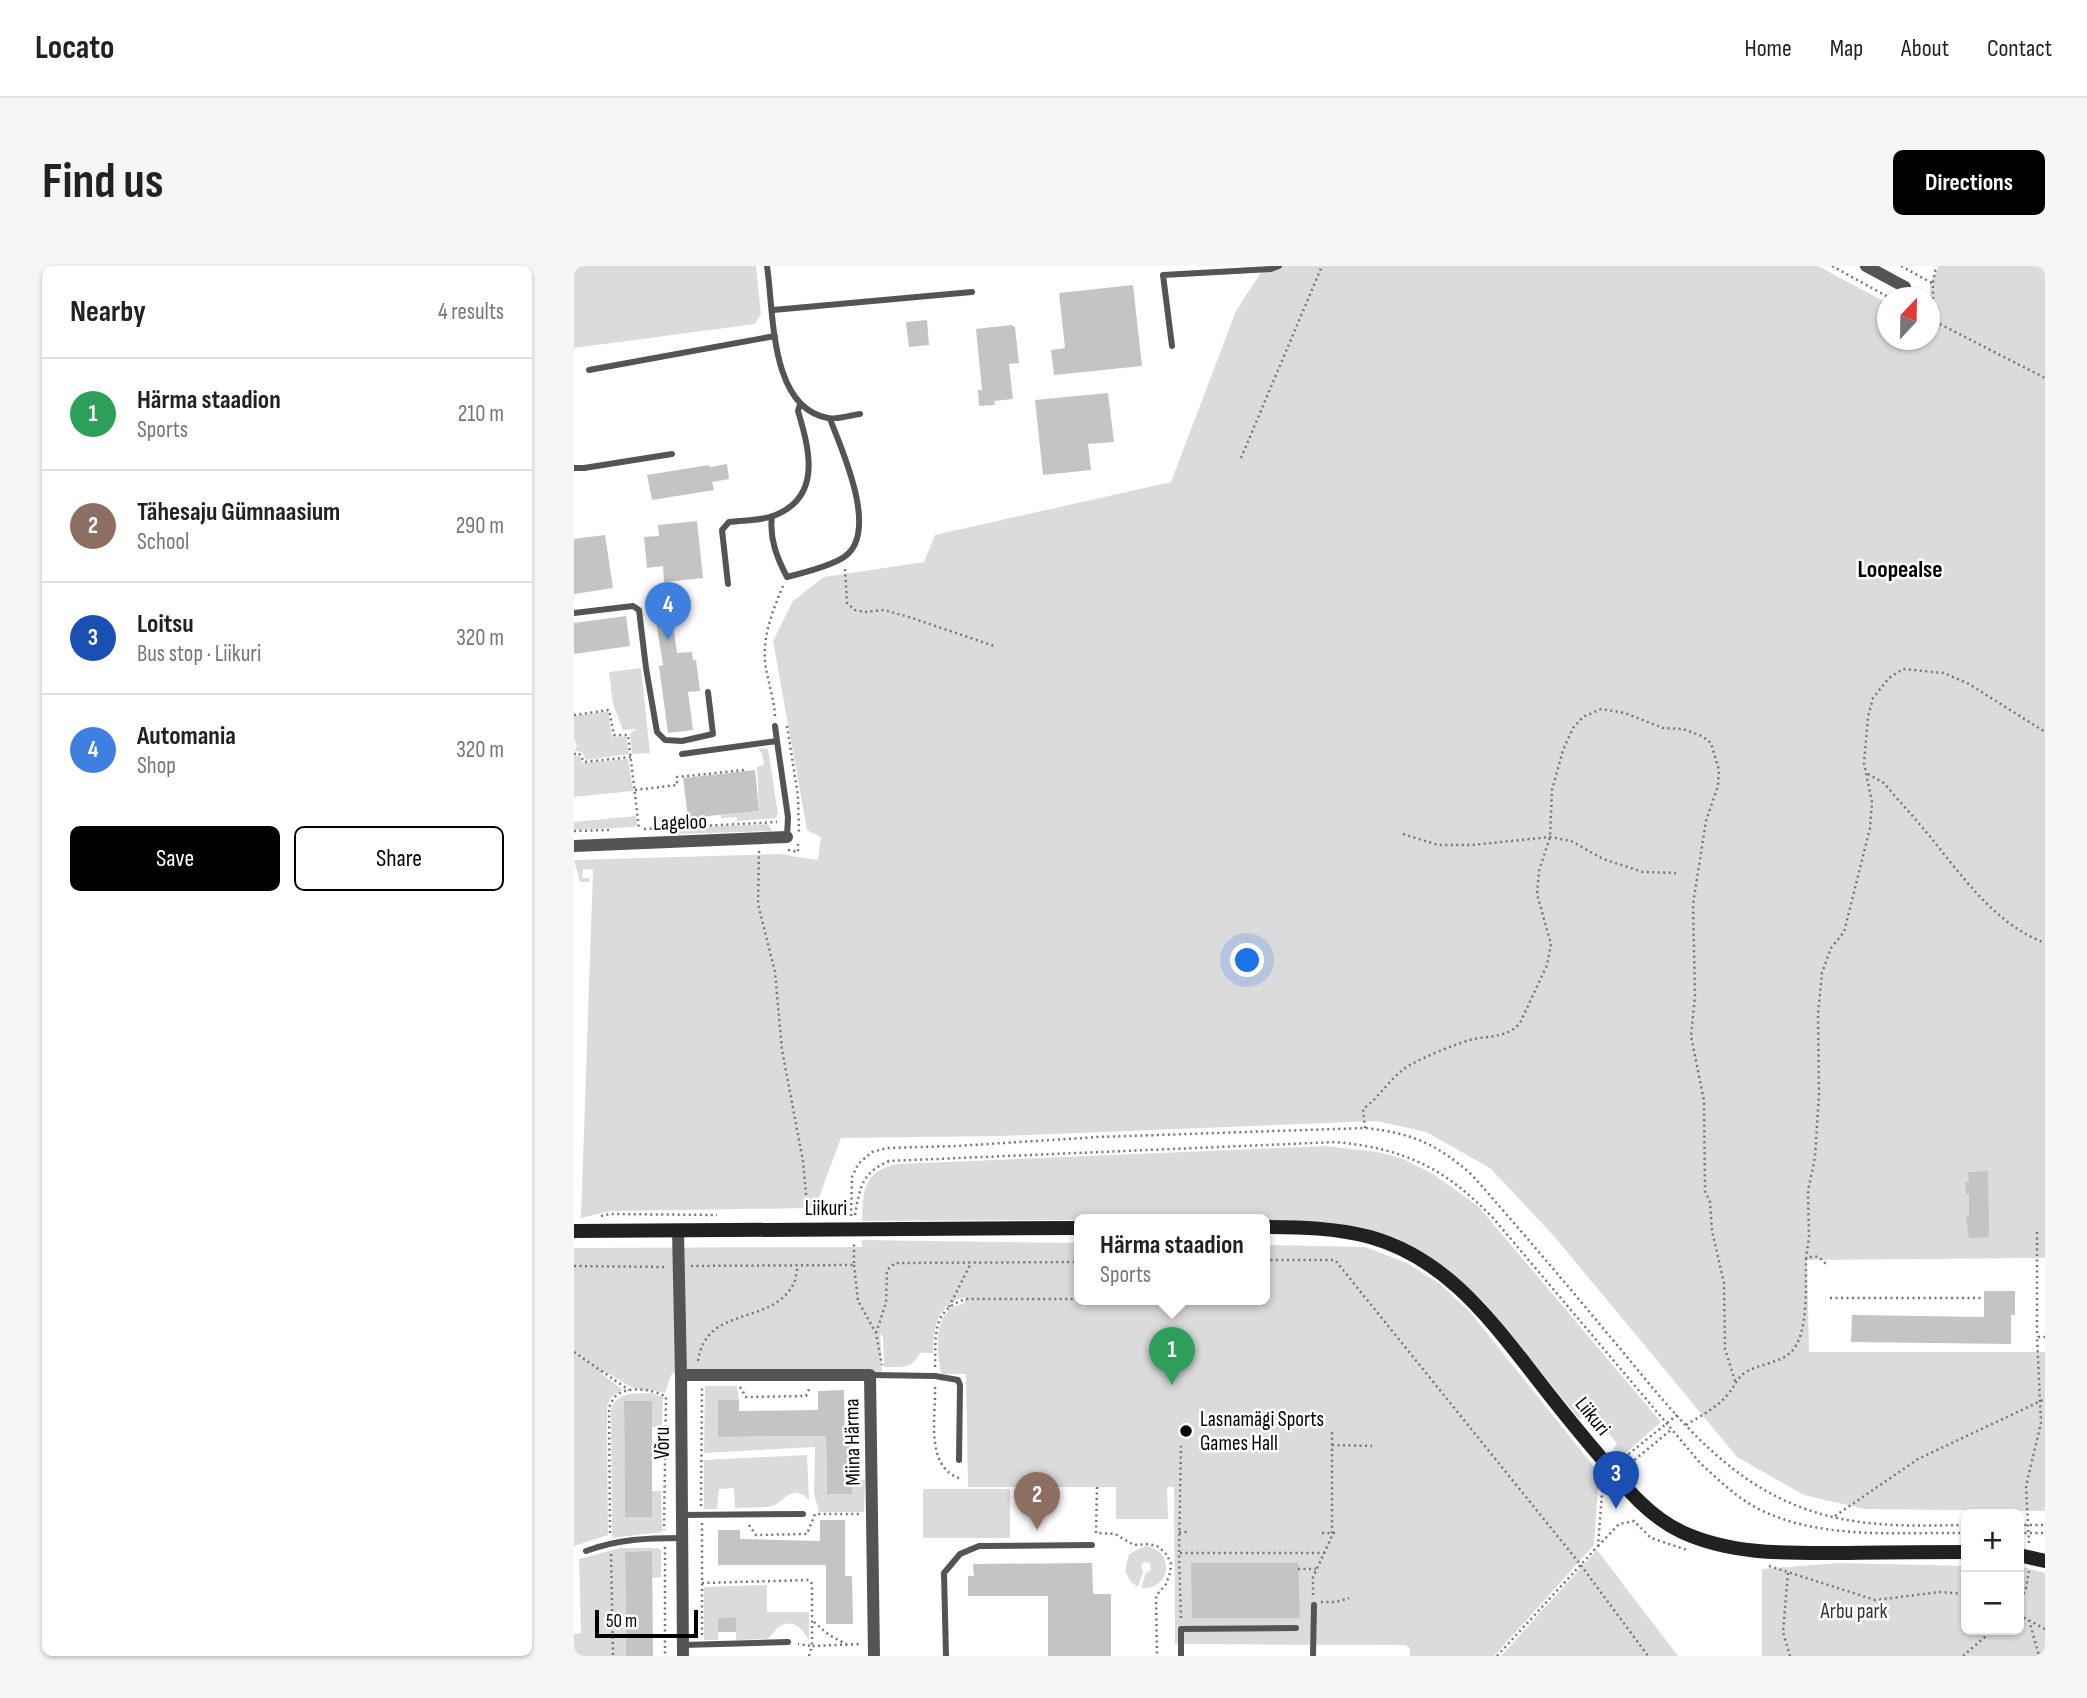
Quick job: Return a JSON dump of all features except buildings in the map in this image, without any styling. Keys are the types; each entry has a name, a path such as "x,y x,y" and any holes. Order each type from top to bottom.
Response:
{"street":[{"path":"1866,266 1905,287"},
{"name":"Lageloo","path":"574,846 787,837"},
{"name":"Liikuri","path":"574,1231 810,1230 853,1222 1074,1228"},
{"name":"Liikuri","path":"1270,1227 1332,1230 1370,1237 1415,1255 1440,1272 1458,1286 1489,1318 1640,1502 1684,1533 1733,1548 1783,1552 1961,1552"},
{"name":"Võru","path":"678,1230 682,1650"},
{"name":"Miina Härma","path":"681,1375 876,1375 874,1656"},
{"path":"2024,1556 2045,1561"}],"lane":[{"path":"767,266 775,336 786,384 800,404 813,413 830,419 860,414"},
{"path":"1172,346 1163,275 1271,270 1279,266"},
{"path":"773,310 972,292"},
{"path":"589,370 775,336"},
{"path":"728,584 722,530 729,522 772,516 794,504 805,491 809,462 798,411 800,404"},
{"path":"772,516 772,539 777,558 787,577 845,557 858,541 859,513 851,471 830,419"},
{"path":"574,468 673,454"},
{"path":"574,613 633,606 639,610 657,732 665,740 682,741 713,734 708,692"},
{"path":"775,726 789,822 787,837"},
{"path":"682,754 778,741"},
{"path":"876,1375 935,1376 958,1380 960,1460"},
{"path":"682,1515 803,1514"},
{"path":"586,1551 611,1542 682,1538"},
{"path":"946,1656 944,1573 960,1554 979,1546 1093,1545"},
{"path":"1313,1656 1314,1605"},
{"path":"1181,1656 1181,1629 1296,1628"},
{"path":"682,1650 702,1645 788,1642"}],"path":[{"path":"1241,458 1321,266"},
{"path":"1832,266 1877,291"},
{"path":"1902,266 1933,283"},
{"path":"1933,287 1936,266"},
{"path":"1940,325 2045,378"},
{"path":"845,557 847,603 855,610 884,610 994,646"},
{"path":"775,726 774,702 765,662 766,640 769,620 787,577"},
{"path":"1686,1424 1715,1408 1730,1392 1735,1381 1747,1371 1790,1353 1799,1340 1805,1314 1809,1237 1808,1191 1817,1133 1818,1014 1822,973 1831,948 1844,932 1870,828 1872,802 1864,763 1872,698 1889,678 1903,669 1944,673 2045,732"},
{"path":"1365,1128 1363,1109 1376,1100 1391,1079 1410,1065 1471,1040 1502,1036 1515,1030 1520,1023 1531,994 1547,965 1550,944 1537,894 1539,871 1550,837 1552,790 1563,750 1573,728 1583,717 1601,709 1625,713 1663,728 1683,729 1702,736 1711,743 1719,770 1718,786 1706,821 1693,904 1695,996 1691,1036 1704,1101 1705,1191 1710,1202 1712,1231 1724,1283 1725,1349 1735,1381"},
{"path":"574,715 609,710 614,735 628,735 639,829 800,822"},
{"path":"574,754 579,753 584,762 631,757"},
{"path":"635,790 677,785 677,777 744,770"},
{"path":"1868,774 1884,783 1969,885 2000,916 2026,936 2045,943"},
{"path":"574,831 613,830"},
{"path":"1403,834 1438,845 1472,845 1550,837 1571,841 1603,859 1643,872 1676,873"},
{"path":"759,850 758,904 775,972 782,1050 803,1161 810,1230"},
{"path":"853,1222 862,1184 873,1168 889,1161 1325,1142 1373,1146 1407,1156 1430,1167 1474,1198 1701,1464 1732,1492 1763,1511 1796,1524 1825,1530 1961,1533"},
{"path":"876,1333 858,1301 854,1265 852,1178 858,1164 872,1152 887,1147 927,1147"},
{"path":"2024,1593 2024,1556 2029,1534 2026,1486 2041,1423 2043,1400 2037,1337 2037,1232"},
{"path":"1806,1259 1813,1255 1818,1256 1828,1266"},
{"path":"1270,1260 1335,1259 1580,1564 1648,1656"},
{"path":"959,1478 944,1469 935,1451 937,1326 972,1262"},
{"path":"876,1375 876,1333 886,1303 887,1270 895,1263 1074,1262"},
{"path":"574,1266 854,1265"},
{"path":"702,1645 702,1385 698,1374 698,1358 704,1341 713,1329 776,1302 794,1283 798,1266"},
{"path":"1830,1298 1982,1298"},
{"path":"949,1307 966,1300 1074,1299"},
{"path":"2037,1337 2045,1337"},
{"path":"574,1352 631,1391"},
{"path":"738,1384 746,1396 806,1396 810,1386 821,1385"},
{"path":"613,1656 609,1407 614,1397 622,1392 651,1391 666,1396 664,1656"},
{"path":"1833,1517 1918,1459 2043,1400"},
{"path":"1602,1487 1613,1472 1676,1415"},
{"path":"1497,1656 1598,1546 1603,1475 1613,1472 1672,1429"},
{"path":"1332,1432 1332,1533 1313,1577 1314,1602 1336,1602 1349,1598"},
{"path":"1332,1445 1372,1446"},
{"path":"1181,1446 1181,1629"},
{"path":"1097,1487 1096,1533 1115,1534 1134,1545 1149,1544 1159,1547 1171,1564 1166,1584 1156,1596 1157,1656"},
{"path":"2024,1525 2045,1525"},
{"path":"1180,1531 1188,1532"},
{"path":"1322,1533 1337,1533"},
{"path":"2024,1534 2045,1533"},
{"path":"1179,1553 1324,1553"},
{"path":"1764,1565 1875,1600 1940,1592 1961,1594"},
{"path":"1298,1569 1316,1569"},
{"path":"1788,1572 1783,1632 1790,1656"},
{"path":"702,1583 809,1580 812,1584 813,1620 809,1656"},
{"path":"2024,1618 2045,1629"},
{"path":"813,1620 829,1635 849,1646"},
{"path":"2029,1620 2039,1656"},
{"path":"1963,1656 1987,1635"},
{"path":"788,1642 811,1646 849,1646 865,1643"}],"green space":[{"path":"574,266 756,266 761,314 755,324 574,348"},
{"path":"1265,266 1818,266 1877,298 1877,350 1940,350 1940,287 1930,287 1939,266 2045,266 2045,1258 1807,1260 1809,1352 2045,1352 2045,1511 1865,1509 1804,1495 1737,1457 1554,1236 1490,1168 1426,1132 1377,1121 1002,1136 841,1138 815,1208 610,1211 581,1218 593,870 583,869 582,878 590,878 589,882 580,882 574,860 780,854 818,860 821,837 807,830 773,641 793,601 824,577 924,562 935,535 1171,482 1236,311"},
{"path":"641,668 650,753 632,754 630,734 636,729 623,730 613,704 609,672"},
{"path":"608,711 612,737 626,736 629,754 586,760 582,752 574,751 577,746 574,739 574,716"},
{"path":"758,748 768,749 778,814 776,818 737,821 736,817 721,818 721,815 759,811 757,767 764,765"},
{"path":"574,755 580,756 582,763 628,759 633,791 574,797"},
{"path":"636,816 637,825 633,827 574,830 574,822"},
{"path":"768,824 772,831 678,834 671,828"},
{"path":"1326,1146 1378,1152 1401,1158 1433,1174 1478,1206 1661,1422 1620,1458 1613,1450 1617,1443 1607,1432 1596,1430 1583,1416 1579,1419 1485,1303 1449,1270 1419,1251 1270,1222 1270,1214 1074,1214 1074,1220 862,1221 863,1200 871,1177 886,1167 897,1164"},
{"path":"862,1240 1074,1243 1074,1305 1270,1305 1270,1245 1365,1247 1407,1263 1440,1284 1470,1312 1599,1473 1594,1545 1494,1656 1410,1656 1410,1648 1406,1645 1175,1644 1174,1487 1167,1487 1168,1519 1116,1519 1116,1487 968,1487 966,1374 942,1374 938,1343 945,1315 965,1303 965,1297 948,1305 938,1318 933,1353 920,1353 910,1365 884,1367 883,1338 880,1333 882,1372 672,1373 665,1393 635,1389 613,1376 601,1373 623,1390 612,1396 607,1406 608,1535 574,1546 574,1248 862,1247"},
{"path":"705,1386 737,1386 739,1400 718,1400 718,1437 832,1436 826,1447 827,1494 852,1494 852,1479 865,1480 864,1512 819,1512 814,1493 815,1447 704,1453"},
{"path":"651,1393 663,1397 662,1427 652,1427 651,1401 624,1401 625,1517 652,1517 652,1491 661,1491 662,1532 612,1538 611,1408 623,1396"},
{"path":"807,1455 809,1500 794,1493 775,1505 735,1508 734,1488 719,1489 717,1509 704,1509 704,1460"},
{"path":"923,1489 1010,1489 1010,1538 923,1538"},
{"path":"1145,1546 1162,1555 1166,1570 1159,1583 1141,1588 1146,1573 1151,1570 1150,1563 1144,1562 1141,1565 1143,1572 1138,1587 1131,1582 1125,1571 1129,1554"},
{"path":"620,1548 661,1550 661,1577 652,1578 652,1552 625,1552 626,1656 574,1656 574,1634 581,1633 579,1559"},
{"path":"1597,1550 1678,1656 1501,1656"},
{"name":"Arbu park","path":"1839,1563 1961,1566 1961,1635 2024,1635 2024,1567 2045,1573 2045,1656 1762,1656 1762,1569"},
{"path":"767,1585 767,1612 809,1612 809,1640 798,1627 785,1624 767,1639 736,1640 736,1617 718,1618 718,1640 704,1640 704,1587"}],"place":[{"name":"Automania","path":"668,640"},
{"name":"Härma staadion","path":"1172,1385"},
{"name":"Lasnamägi Sports Games Hall","path":"1186,1431"},
{"name":"Loitsu","path":"1616,1509"},
{"name":"Tähesaju Gümnaasium","path":"1037,1530"}],"district":[{"name":"Loopealse","path":"1900,569"}]}
